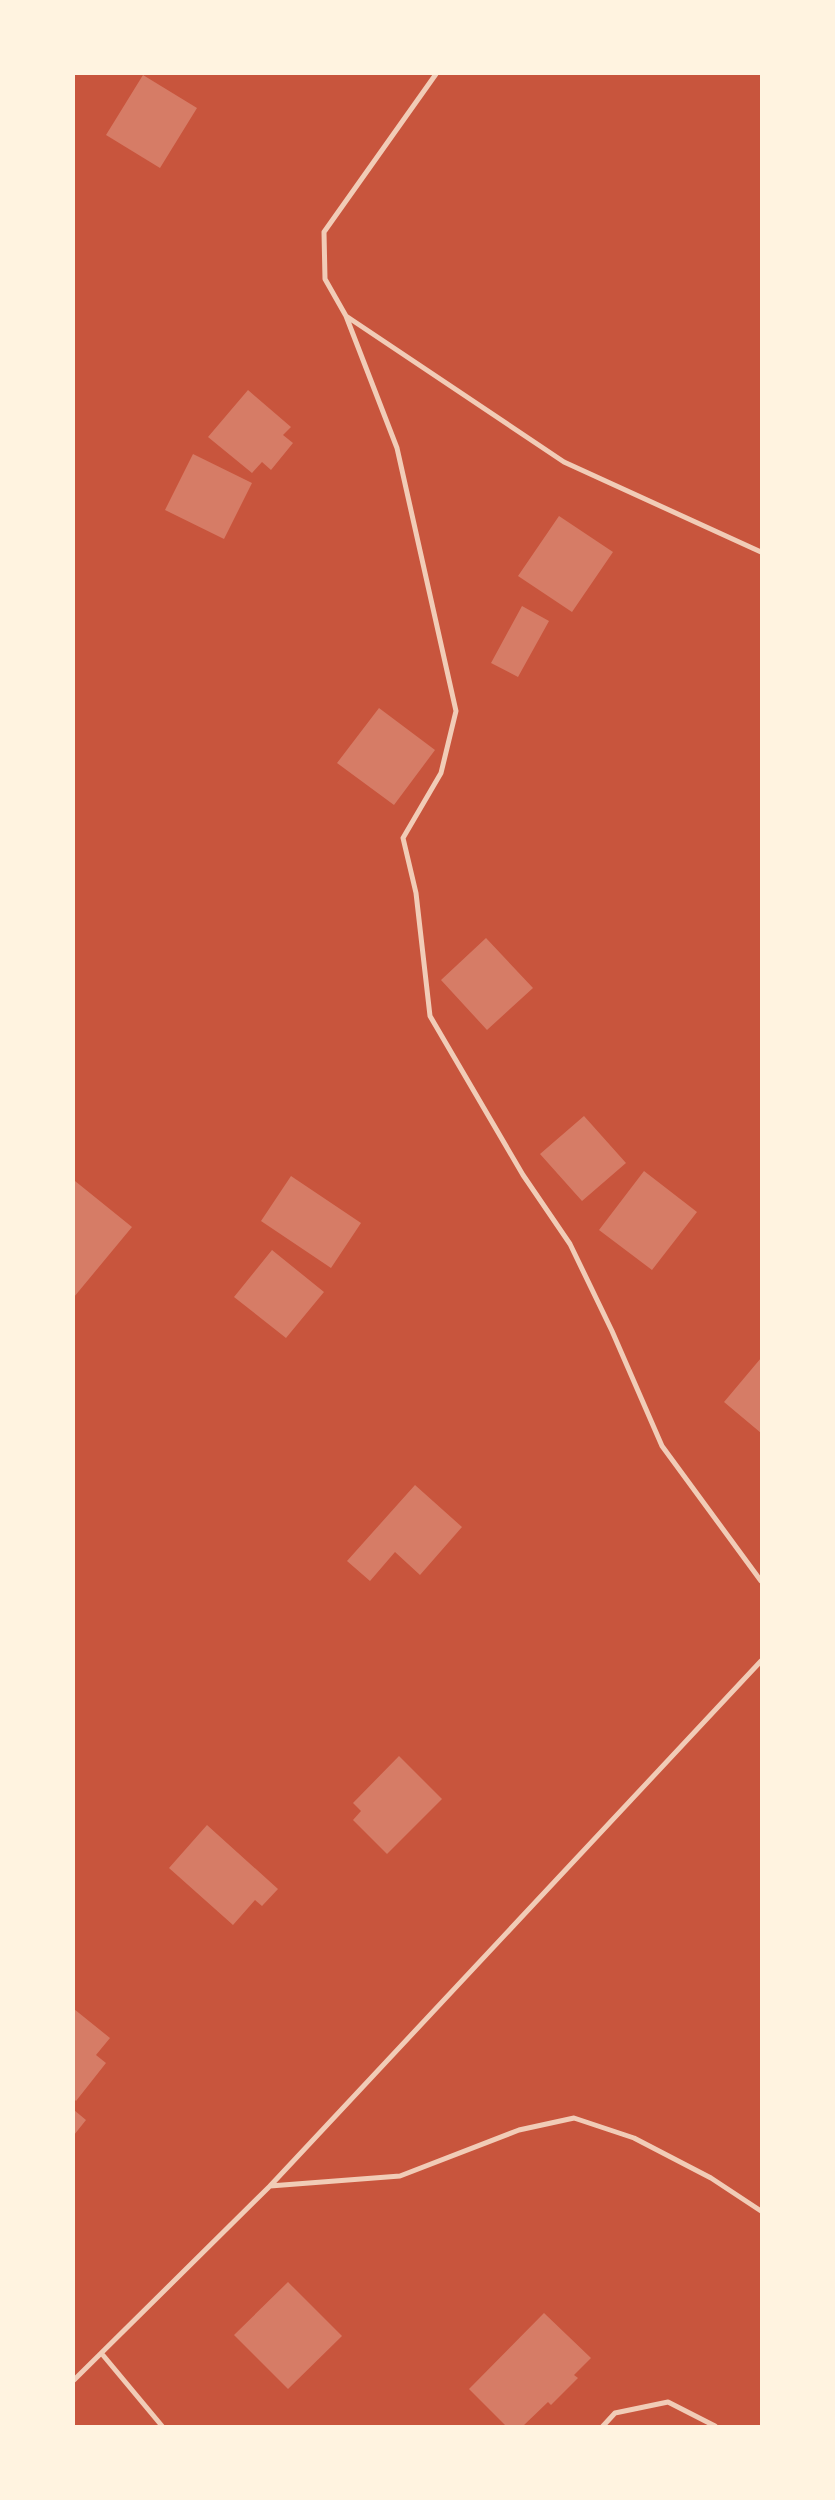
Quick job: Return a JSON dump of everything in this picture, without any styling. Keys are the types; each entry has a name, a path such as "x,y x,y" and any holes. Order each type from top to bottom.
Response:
{"street":[{"path":"436,74 324,232 325,279 346,316 397,448 456,712 441,773 403,838 416,893 430,1016 523,1175 570,1244 612,1331 662,1446 761,1581"},
{"path":"346,316 564,462 761,552"},
{"path":"74,2380 270,2186 761,1661"},
{"path":"270,2186 400,2176 519,2130 574,2118 634,2138 711,2178 761,2211"},
{"path":"102,2354 162,2426"},
{"path":"603,2426 614,2413 668,2402 715,2426"}],"building":[{"path":"143,75 197,108 160,168 106,135"},
{"path":"248,390 291,427 283,435 293,443 271,470 262,462 252,473 208,437"},
{"path":"193,454 252,483 224,539 165,510"},
{"path":"559,516 613,552 572,612 518,576"},
{"path":"522,606 549,621 518,677 491,663"},
{"path":"379,708 435,750 394,805 337,763"},
{"path":"486,938 533,988 487,1030 441,980"},
{"path":"584,1116 626,1163 582,1201 540,1154"},
{"path":"644,1171 697,1212 652,1270 599,1230"},
{"path":"291,1176 361,1223 331,1268 261,1221"},
{"path":"74,1182 132,1227 74,1297"},
{"path":"272,1250 324,1292 286,1338 234,1297"},
{"path":"761,1358 761,1433 724,1402"},
{"path":"415,1485 462,1527 420,1575 395,1552 370,1581 347,1561"},
{"path":"399,1756 442,1799 387,1854 353,1820 361,1811 353,1803"},
{"path":"207,1825 278,1889 262,1906 255,1900 233,1925 169,1868"},
{"path":"74,2009 110,2038 96,2055 106,2063 76,2101 74,2099"},
{"path":"74,2110 86,2120 74,2135"},
{"path":"288,2282 342,2336 288,2389 234,2335"},
{"path":"544,2313 591,2358 574,2375 578,2378 551,2405 548,2402 523,2426 506,2426 469,2389"}]}
